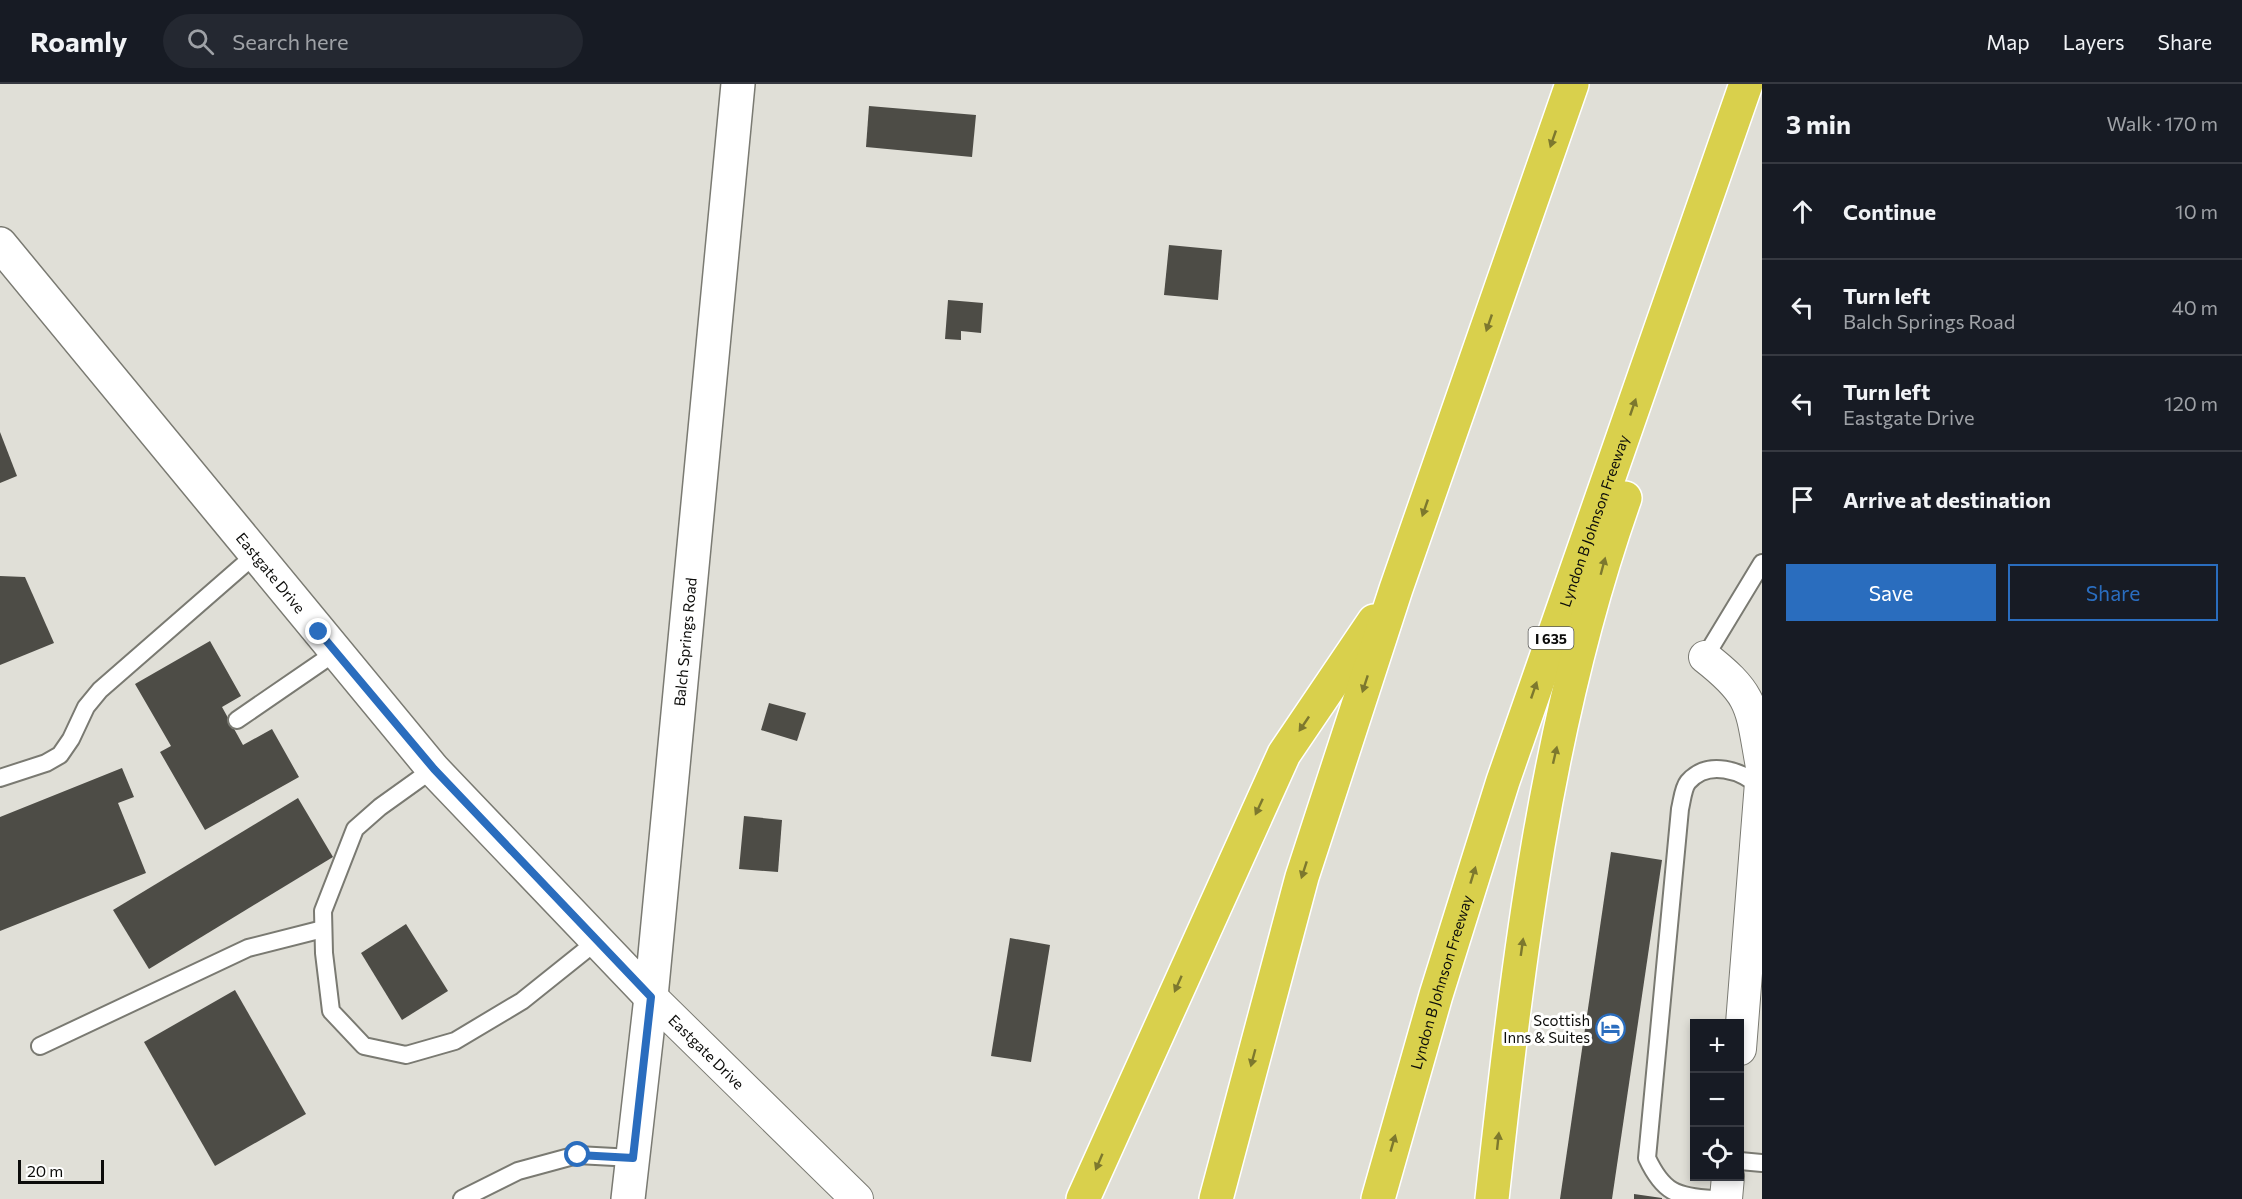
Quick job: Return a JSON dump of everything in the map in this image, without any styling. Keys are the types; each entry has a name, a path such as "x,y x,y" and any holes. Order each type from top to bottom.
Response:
{"highway":[{"path":"1216,1199 1302,877 1396,589 1572,84"},
{"path":"1492,1199 1511,1028 1540,822 1574,671 1611,537 1660,396 1746,84"},
{"name":"Lyndon B Johnson Freeway","path":"1378,1199 1436,995 1506,771 1746,84"},
{"path":"1083,1199 1284,754 1396,589"}],"street":[{"name":"Balch Springs Road","path":"628,1199 651,997 738,84"},
{"name":"Eastgate Drive","path":"0,244 434,769 651,997 858,1199"},
{"path":"1705,657 1735,680 1751,705 1762,775 1742,1019"},
{"path":"1726,1199 1728,1181"}],"lane":[{"path":"0,778 46,763 60,755 71,739 86,707 100,690 256,554"},
{"path":"1705,657 1762,563"},
{"path":"237,720 336,652"},
{"path":"434,769 380,807 355,829 323,911 331,1011 364,1046 406,1054 454,1041 522,1001 597,941"},
{"path":"1713,1199 1689,1197 1666,1189 1647,1158 1680,809 1686,783 1702,770 1730,769 1753,781 1762,775"},
{"path":"40,1046 248,948 323,929"},
{"path":"462,1199 518,1171 578,1155 633,1158"},
{"path":"1744,1161 1762,1163"}],"building":[{"path":"869,106 976,115 972,157 866,147"},
{"path":"1169,245 1222,250 1218,300 1164,295"},
{"path":"948,300 983,303 981,333 961,331 961,340 945,339"},
{"path":"0,432 17,476 0,483"},
{"path":"0,576 25,577 54,643 0,665"},
{"path":"210,641 241,696 222,707 243,745 272,729 299,777 205,830 160,752 171,746 135,684"},
{"path":"769,703 806,713 797,741 761,730"},
{"path":"122,768 134,797 118,803 146,873 0,931 0,817"},
{"path":"298,798 333,857 149,969 113,910"},
{"path":"744,816 782,820 778,872 739,869"},
{"name":"Scottish Inns & Suites","path":"1611,852 1662,860 1612,1199 1560,1199"},
{"path":"406,924 448,991 402,1020 361,953"},
{"path":"1010,938 1050,945 1031,1062 991,1056"},
{"path":"235,990 306,1114 215,1166 144,1042"},
{"path":"1634,1194 1662,1198 1662,1199 1634,1199"}],"place":[{"name":"Scottish Inns & Suites","path":"1611,1029"}],"route":[{"path":"319,632 434,769 651,997 633,1158 578,1155"}]}
